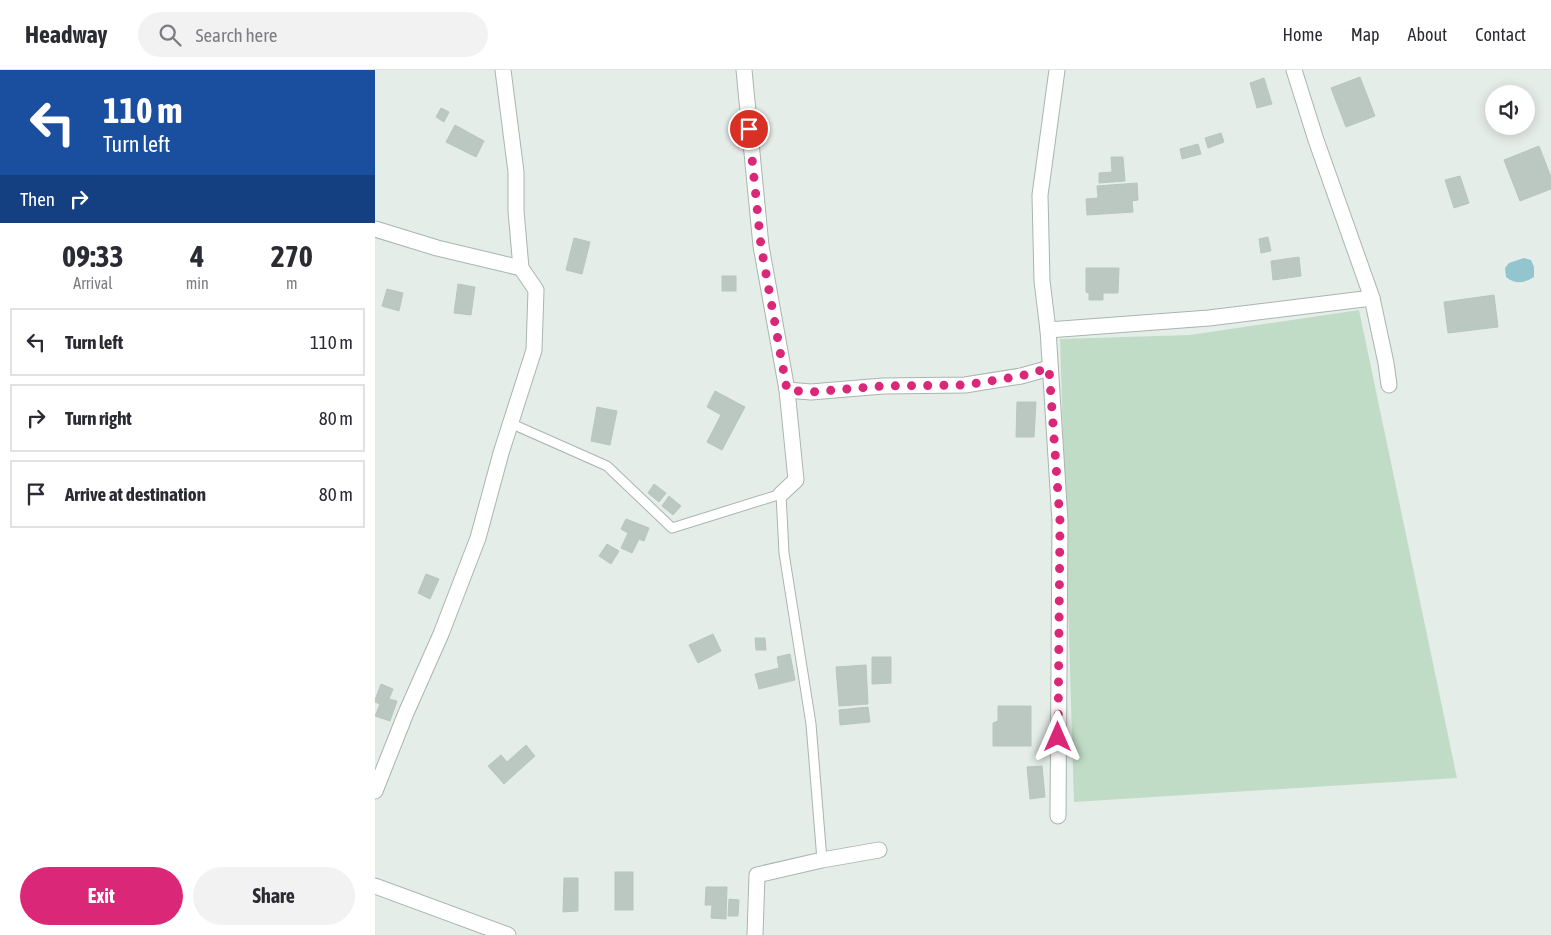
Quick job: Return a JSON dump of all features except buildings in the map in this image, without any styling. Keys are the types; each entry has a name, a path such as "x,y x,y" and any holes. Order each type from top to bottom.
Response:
{"street":[{"path":"375,791 406,713 441,634 478,538 501,453 534,350 536,290 521,268 516,212 516,172 503,70"},
{"path":"743,70 761,246 787,390 796,480 781,494"},
{"path":"1057,70 1041,195 1042,281 1048,330 1060,521 1058,816"},
{"path":"1294,70 1316,140 1372,298 1389,385"},
{"path":"375,229 437,248 521,268"},
{"path":"1048,330 1209,318 1372,298"},
{"path":"787,390 811,392 883,386 965,385 1021,376 1049,368"},
{"path":"755,935 757,876 823,860 879,850"},
{"path":"375,886 508,935"}],"lane":[{"path":"510,423 607,466 672,528 781,494 784,553 811,724 823,860"}],"green space":[{"path":"1359,310 1457,778 1074,802 1060,339 1190,335"}],"water":[{"path":"1524,258 1531,260 1534,267 1534,277 1520,282 1506,277 1505,268 1509,263"}],"route":[{"path":"749,129 761,246 787,390 811,392 883,386 965,385 1021,376 1049,368 1060,521 1058,737"}]}
